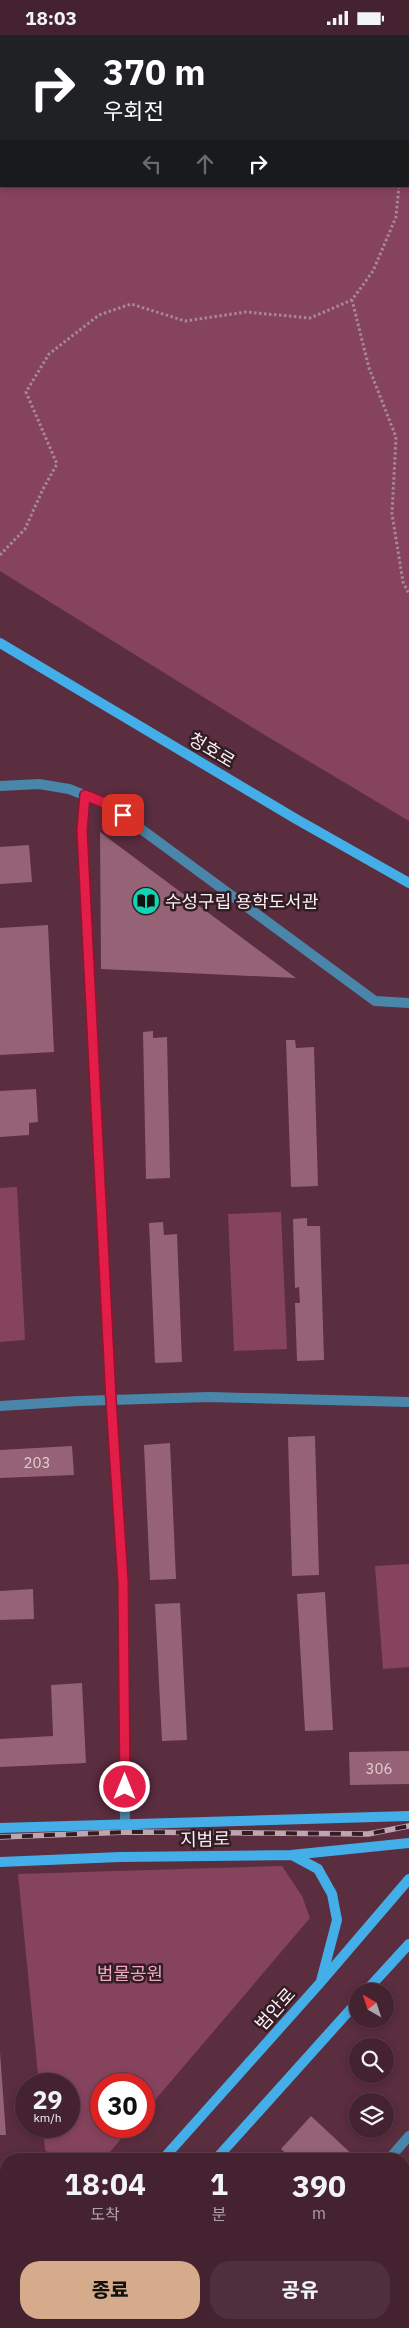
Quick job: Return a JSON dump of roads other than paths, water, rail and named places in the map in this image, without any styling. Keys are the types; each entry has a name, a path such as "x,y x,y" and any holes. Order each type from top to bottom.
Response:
{"main road":[{"name":"청호로","path":"0,643 296,819 409,883"},
{"path":"0,1828 409,1816"},
{"name":"지범로","path":"0,1862 120,1857 291,1855 409,1843"},
{"path":"291,1855 318,1869 332,1894 337,1920 320,1983"},
{"name":"범안로","path":"168,2153 320,1983 409,1879"},
{"path":"373,1983 409,1944"},
{"path":"221,2153 349,2011"}],"street":[{"path":"0,786 39,784 69,789 107,804 375,1001 409,1003"},
{"path":"85,795 82,830 111,1400 123,1582 125,1825"},
{"path":"0,1406 209,1397 409,1402"},
{"path":"393,2153 409,2136"}],"railway":[{"path":"0,1837 128,1832 368,1834 409,1826"}],"place":[{"name":"수성구립 용학도서관","path":"146,901"}],"park label":[{"name":"범물공원","path":"130,1973"}]}
